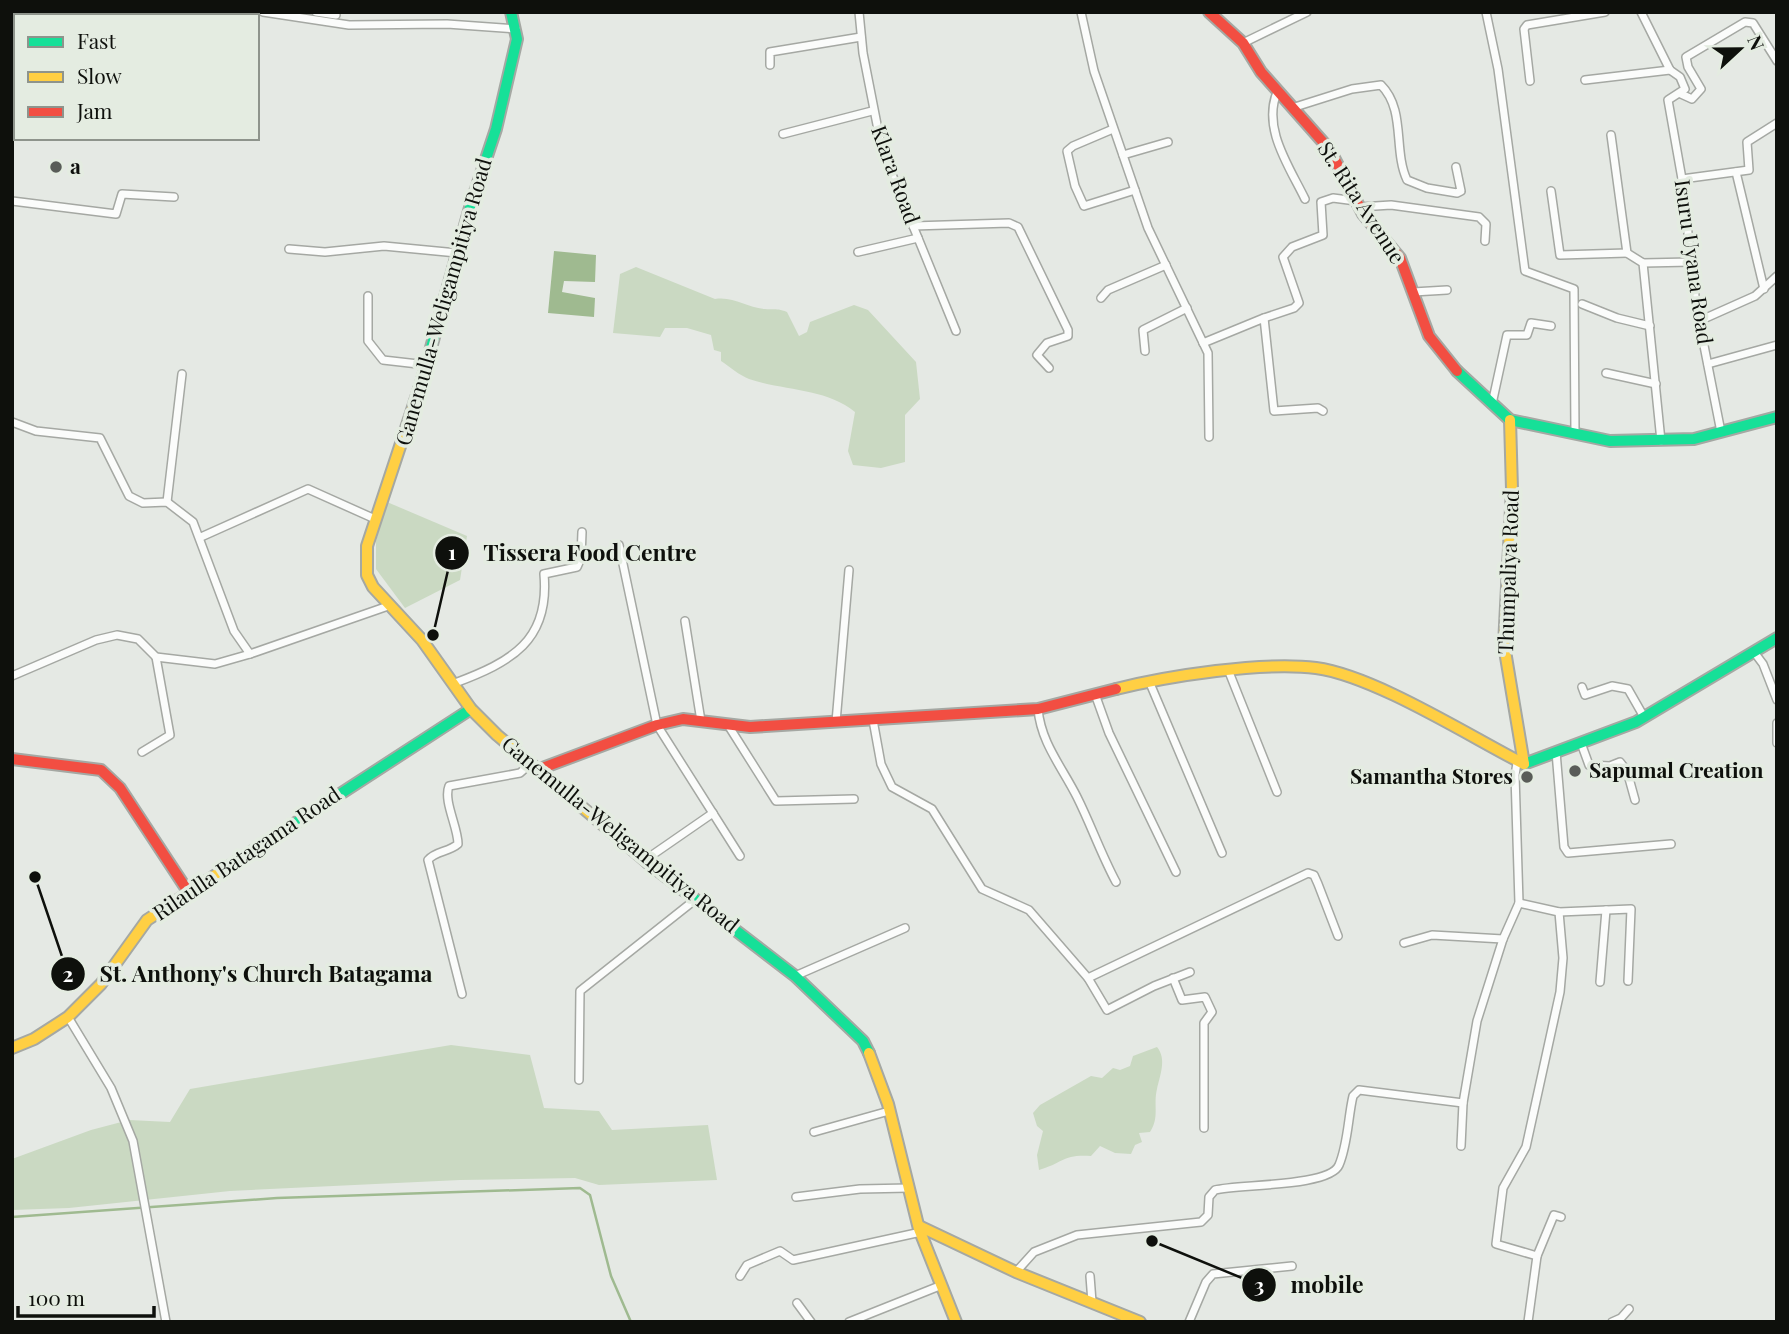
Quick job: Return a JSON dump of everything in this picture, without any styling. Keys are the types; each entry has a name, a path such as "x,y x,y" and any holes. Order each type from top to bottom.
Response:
{"street":[{"path":"263,12 349,25 447,24 516,29"},
{"path":"316,12 336,15"},
{"name":"Ganemulla-Weligampitiya Road","path":"511,12 517,39 496,129 457,253 427,365 367,546 368,576 373,587 455,682 471,709 534,767 645,860 795,976 863,1041 888,1111 920,1229 956,1322"},
{"name":"Klara Road","path":"859,12 872,111 882,150 956,331"},
{"path":"1081,12 1094,71 1112,129 1166,265 1208,353 1209,437"},
{"name":"St. Rita Avenue","path":"1209,12 1243,43 1261,72 1295,107 1330,150 1358,204 1400,258 1429,336 1454,368 1510,420 1610,441 1661,441 1694,439 1777,417"},
{"path":"1243,43 1307,12"},
{"path":"1486,12 1498,69 1525,271 1574,289 1575,434"},
{"path":"1530,81 1524,29 1527,25 1605,12"},
{"path":"1641,12 1670,70 1683,82 1685,89 1677,94"},
{"path":"1677,94 1692,99 1701,89 1688,67 1686,57 1745,22 1753,23 1777,61"},
{"path":"770,65 770,52 861,37"},
{"path":"1586,80 1670,70"},
{"path":"1295,107 1352,89 1381,85 1394,105 1399,154 1407,180 1427,188 1457,193 1461,191 1456,167"},
{"path":"1279,90 1271,118 1284,155 1305,199"},
{"name":"Isuru Uyana Road","path":"1677,94 1668,100 1669,121 1682,179 1699,321 1721,432"},
{"path":"783,134 872,111"},
{"path":"1682,179 1749,170 1746,142 1777,123"},
{"path":"1112,129 1073,145 1067,152 1075,186 1084,206 1135,190"},
{"path":"1611,135 1627,253"},
{"path":"1123,155 1168,142"},
{"path":"1736,172 1763,289"},
{"path":"1551,191 1560,255 1627,253 1643,263 1691,262"},
{"path":"12,201 116,214 122,194 174,197"},
{"path":"1203,343 1294,308 1299,303 1283,257 1292,247 1323,235 1321,202 1333,198 1358,204 1391,205 1479,217 1486,224 1485,241"},
{"path":"912,226 1009,223 1018,227 1068,330 1068,336 1047,343 1037,355 1049,368"},
{"path":"858,252 918,238"},
{"path":"289,249 325,253 383,246 457,253"},
{"path":"1643,263 1661,441"},
{"path":"1101,298 1108,290 1166,265"},
{"path":"1699,321 1743,303 1777,276"},
{"path":"1413,292 1447,290"},
{"path":"368,296 369,341 383,360 427,365"},
{"path":"1583,304 1617,318 1650,326"},
{"path":"1145,351 1143,330 1187,309"},
{"path":"1264,318 1274,411 1318,408 1323,411"},
{"path":"1492,405 1507,335 1527,335 1531,323 1551,326"},
{"path":"1708,364 1777,345"},
{"path":"1606,373 1656,384"},
{"path":"167,502 182,374"},
{"name":"Thumpaliya Road","path":"1510,420 1512,489 1504,645 1521,764"},
{"path":"12,422 36,431 100,438 129,496 142,503 167,502 193,522 201,537 234,631 250,654"},
{"path":"201,537 308,489 375,519"},
{"path":"455,682 495,668 520,649 538,627 545,592 544,574 577,567 581,558 582,532"},
{"path":"619,545 657,724 740,856"},
{"path":"836,722 849,570"},
{"path":"156,657 215,664 391,605"},
{"path":"685,621 701,721"},
{"path":"12,676 96,640 117,635 138,639 156,657 170,735 142,752"},
{"path":"1461,1146 1463,1103 1477,1021 1503,939 1519,903 1515,775 1521,764 1644,717 1777,638"},
{"path":"1754,652 1763,664 1777,699"},
{"path":"462,993 428,860 432,855 450,851 458,845 458,831 446,792 449,786 520,773 657,724 683,719 750,727 1038,709 1149,681 1229,672 1317,668 1374,686 1521,764"},
{"path":"1229,672 1277,792"},
{"path":"1149,681 1222,853"},
{"path":"1582,687 1585,695 1612,686 1628,689 1644,717"},
{"path":"1096,694 1109,733 1176,872"},
{"name":"Rilaulla Batagama Road","path":"12,1048 34,1039 68,1017 101,984 147,920 471,709"},
{"path":"1038,709 1045,744 1055,756 1078,799 1116,882"},
{"path":"873,720 881,764 892,787 932,809 982,889 1029,910 1088,978 1107,1010 1190,972"},
{"path":"1777,723 1777,743"},
{"path":"728,725 776,801 854,799"},
{"path":"1581,743 1590,765 1610,766 1620,762 1627,771 1635,800"},
{"path":"1556,752 1564,846 1568,853 1671,844"},
{"path":"12,759 101,770 120,788 189,893"},
{"path":"645,860 713,813"},
{"path":"1088,978 1308,873 1314,875 1338,936"},
{"path":"579,1080 580,991 697,898"},
{"path":"1519,903 1559,912 1631,909 1628,981"},
{"path":"1600,982 1606,910"},
{"path":"1537,1256 1496,1244 1503,1188 1526,1147 1560,992 1563,958 1559,912"},
{"path":"795,976 905,928"},
{"path":"1404,943 1432,935 1503,939"},
{"path":"1173,978 1182,1000 1205,997 1212,1009 1204,1023 1204,1128"},
{"path":"68,1017 111,1088 133,1141 166,1322"},
{"path":"1016,1272 1034,1252 1077,1235 1201,1222 1208,1214 1209,1197 1215,1190 1298,1181 1331,1173 1340,1164 1353,1096 1359,1090 1463,1103"},
{"path":"814,1132 888,1111"},
{"path":"796,1197 860,1189 909,1188"},
{"path":"1528,1322 1537,1256 1554,1215 1561,1217"},
{"path":"740,1276 747,1265 780,1251 793,1260 920,1229 1016,1272 1140,1322"},
{"path":"1189,1322 1206,1282 1213,1274 1292,1266"},
{"path":"1090,1276 1092,1302"},
{"path":"849,1322 942,1285"},
{"path":"797,1303 811,1322"},
{"path":"1612,1322 1621,1318 1629,1309"}],"shaded area":[{"path":"554,251 596,255 595,282 564,281 562,292 595,298 594,317 548,313"},
{"path":"636,267 715,299 728,299 758,308 787,312 799,336 807,332 810,322 854,305 868,310 916,362 920,399 905,415 905,462 881,468 853,465 848,451 855,412 831,398 745,377 721,361 721,352 714,350 711,335 687,328 665,328 660,337 613,333 620,274"},
{"path":"387,502 467,536 460,580 405,608 376,569 376,541"},
{"path":"451,1045 530,1055 544,1108 599,1111 612,1130 708,1125 717,1180 599,1185 575,1178 460,1180 230,1191 69,1208 12,1210 12,1159 91,1130 129,1120 170,1122 190,1089"},
{"path":"1157,1047 1162,1062 1155,1121 1150,1132 1139,1133 1142,1142 1135,1145 1131,1154 1115,1153 1100,1146 1091,1156 1069,1158 1039,1170 1037,1155 1043,1131 1037,1126 1033,1113 1040,1105 1091,1076 1102,1078 1113,1068 1120,1070 1130,1066 1133,1056"}],"waterway":[{"path":"12,1217 277,1198 580,1188 590,1195 611,1276 631,1322"}],"traffic: fast":[{"path":"422,380 471,204 496,129 517,39 511,12"},
{"path":"1457,371 1510,420 1610,441 1694,439 1777,417"},
{"path":"1524,764 1636,722 1777,638"},
{"path":"237,861 471,709"},
{"path":"648,863 795,976 863,1041 869,1053"}],"traffic: slow":[{"path":"422,380 367,546 367,575 373,587 422,640 471,709 497,735 648,863"},
{"path":"1510,420 1512,489 1504,645 1524,764"},
{"path":"1116,689 1162,679 1244,668 1316,668 1366,682 1422,708 1524,764"},
{"path":"12,1048 34,1039 68,1017 101,984 147,920 237,861"},
{"path":"869,1053 888,1104 919,1229 956,1322"},
{"path":"919,1226 1016,1272 1140,1322"}],"traffic: jam":[{"path":"1209,12 1243,43 1261,72 1330,150 1363,214 1400,258 1429,336 1457,371"},
{"path":"537,770 657,725 683,719 750,727 1038,709 1116,689"},
{"path":"12,759 101,770 120,788 189,893"}],"place":[{"name":"a","path":"56,167"},
{"name":"Tissera Food Centre","path":"433,635"},
{"name":"Sapumal Creation","path":"1575,771"},
{"name":"Samantha Stores","path":"1527,777"},
{"name":"St. Anthony's Church Batagama","path":"35,877"},
{"name":"mobile","path":"1152,1241"}]}
